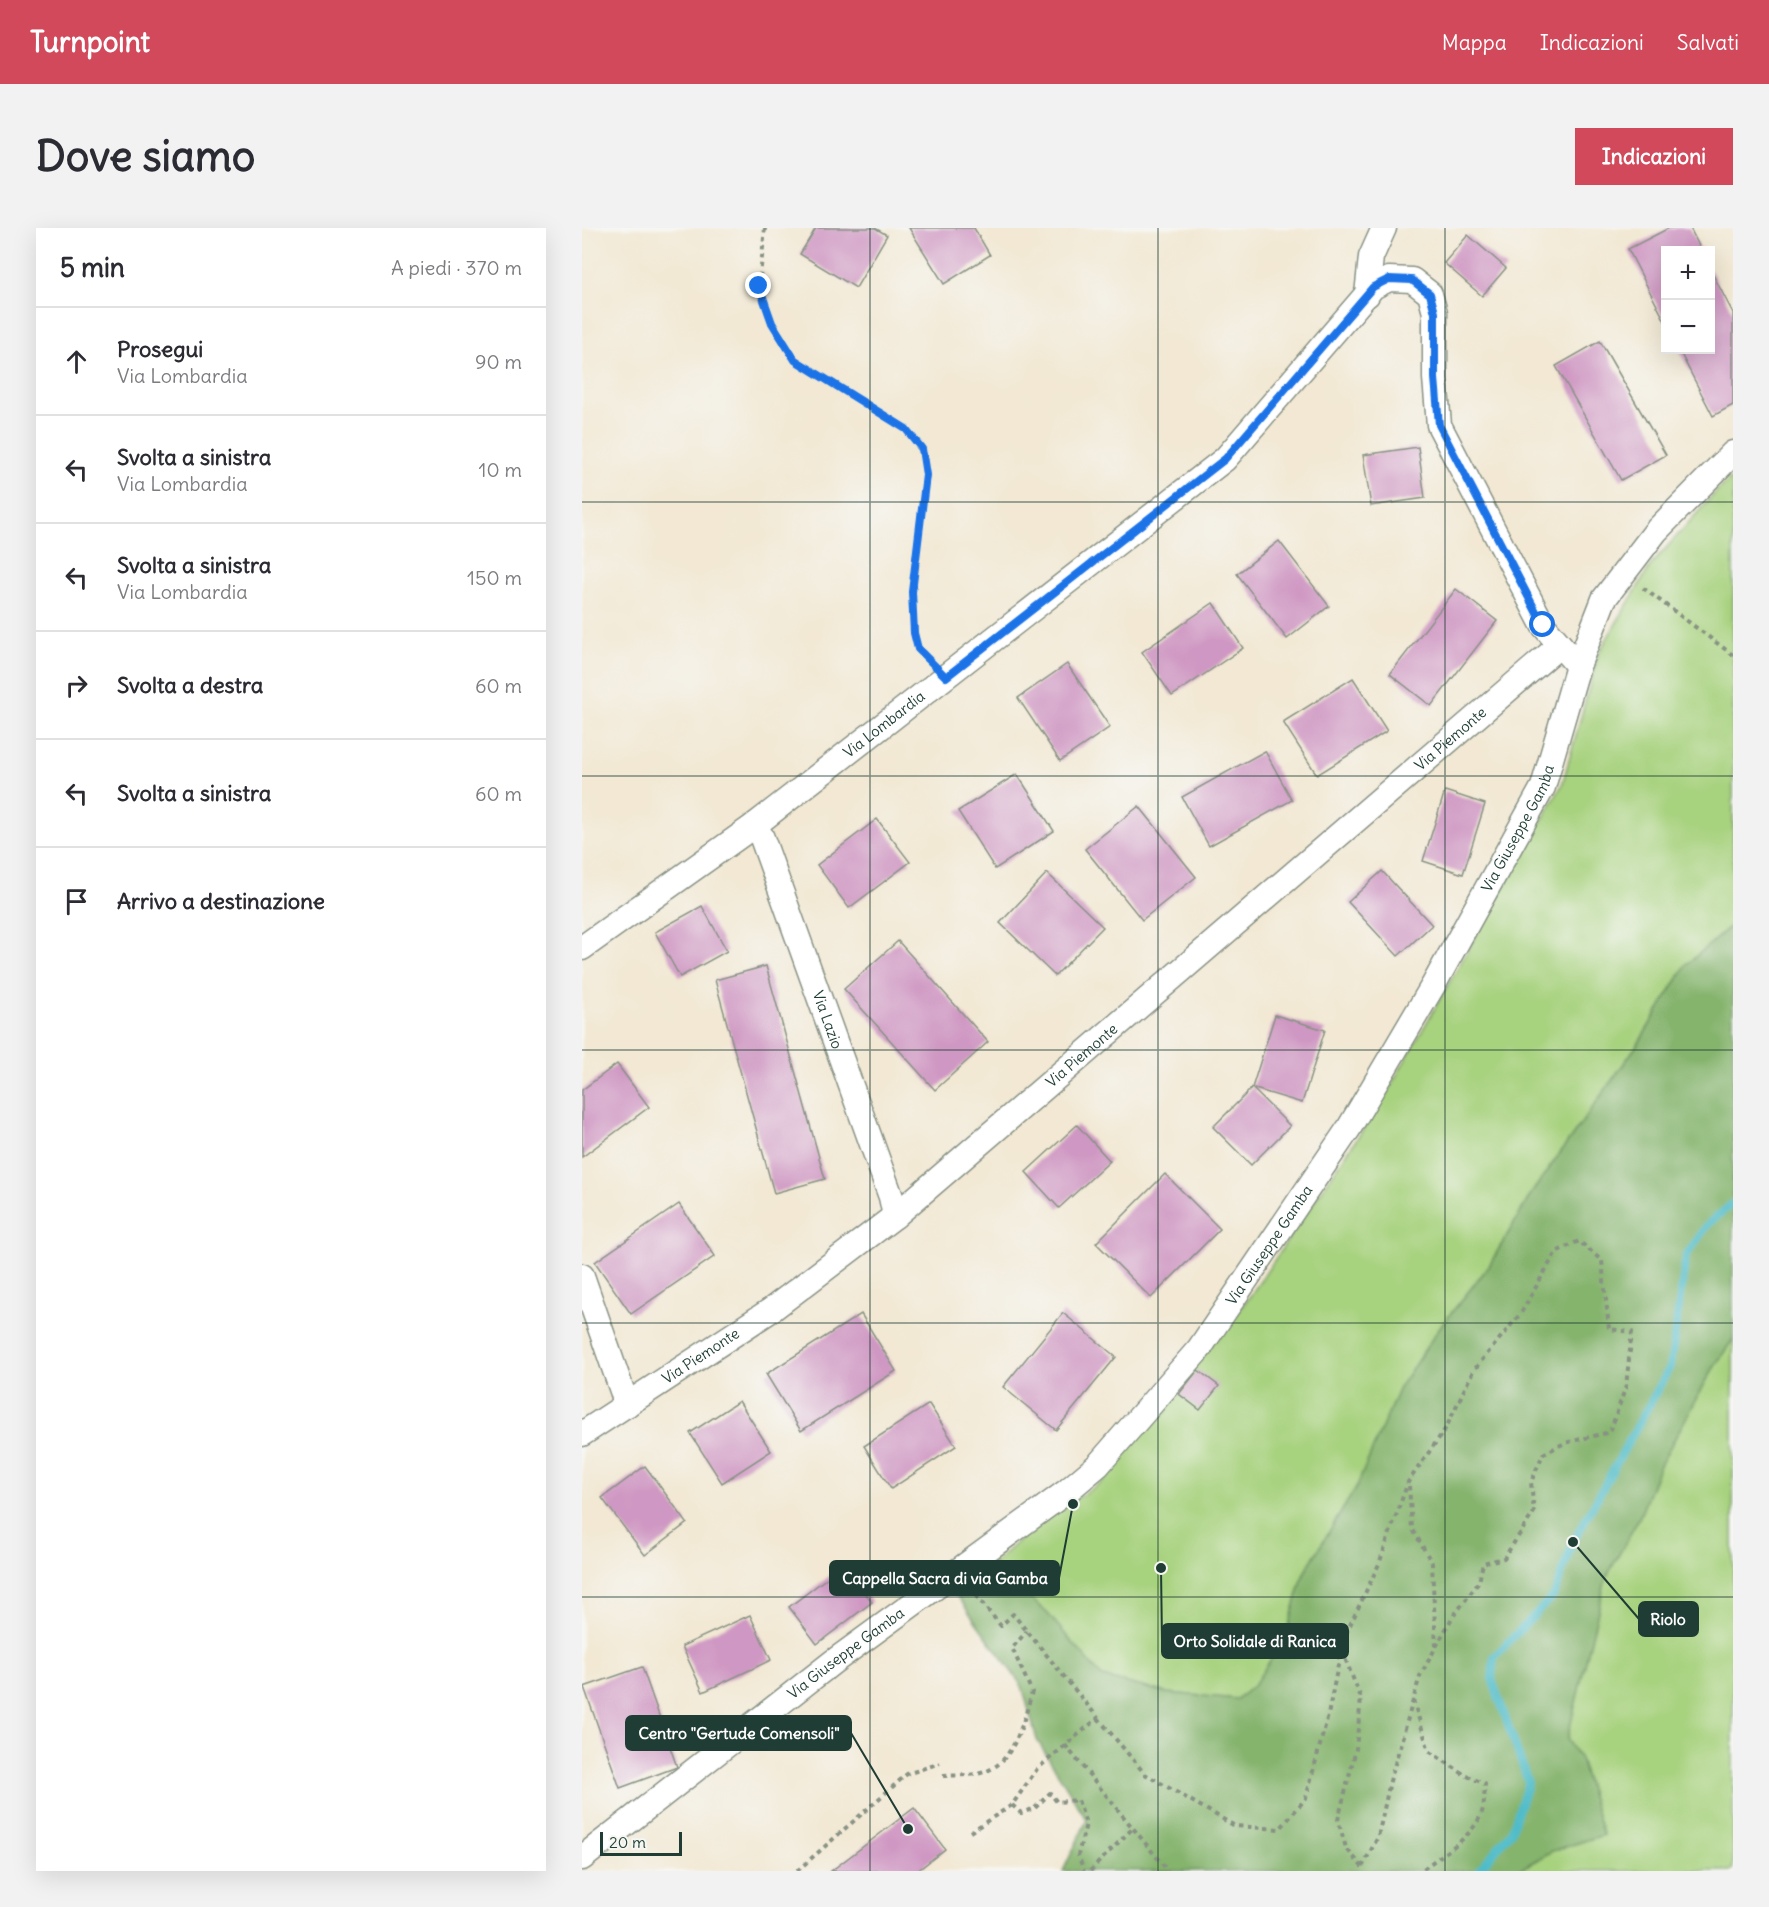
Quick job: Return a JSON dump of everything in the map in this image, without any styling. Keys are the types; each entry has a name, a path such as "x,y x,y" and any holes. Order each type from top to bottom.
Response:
{"street":[{"path":"1366,295 1371,257 1384,228"},
{"name":"Via Lombardia","path":"582,948 755,825 1225,459 1373,287 1389,279 1412,280 1430,294 1435,313 1435,378 1439,425 1543,625 1578,666"},
{"name":"Via Giuseppe Gamba","path":"582,1858 833,1662 1066,1492 1098,1466 1199,1349 1349,1128 1451,953 1543,787 1578,666 1604,599 1656,531 1733,453"},
{"name":"Via Piemonte","path":"582,1434 771,1310 896,1216 1560,645"},
{"name":"Via Lazio","path":"755,825 762,838 835,1040 896,1216"},
{"path":"582,1276 627,1405"}],"path":[{"path":"765,228 759,286 772,323 795,360 906,429 922,449 926,475 912,592 914,633 918,649 946,677"},
{"path":"1623,574 1733,655"},
{"path":"967,1584 1001,1626 1013,1614 1145,1774 1235,1826 1280,1829 1306,1797 1328,1714 1341,1648 1379,1564 1408,1482 1446,1428 1473,1371 1521,1313 1556,1252 1579,1241 1602,1262 1609,1329 1632,1332 1626,1386 1610,1432 1565,1443 1543,1454 1531,1482 1534,1512 1504,1558 1483,1563 1479,1582 1452,1618 1420,1676 1390,1781 1378,1838 1362,1869 1346,1848 1338,1820 1356,1749 1361,1698 1341,1648"},
{"path":"1408,1482 1412,1528 1432,1563 1436,1647"},
{"path":"943,1776 983,1773 1006,1757 1022,1727 1032,1692 1012,1648 1027,1631"},
{"path":"1413,1699 1429,1751 1465,1775 1485,1784 1481,1815 1465,1838 1447,1849 1421,1871"},
{"path":"970,1832 1012,1805 1037,1769 1098,1718"},
{"path":"1065,1745 1168,1871"},
{"path":"797,1871 907,1774 940,1763"},
{"path":"1012,1805 1022,1813 1035,1808 1050,1793 1058,1802 1078,1800 1086,1824 1078,1855 1084,1871"},
{"path":"1090,1871 1133,1828"}],"green space":[{"path":"1733,477 1733,924 1686,965 1640,1041 1533,1191 1489,1266 1440,1327 1399,1388 1357,1486 1304,1573 1286,1636 1254,1686 1237,1699 1167,1693 1102,1677 1048,1614 993,1564 1029,1531 1104,1480 1250,1296 1379,1106 1562,785 1599,652 1651,565 1716,492"},
{"path":"1733,924 1733,1339 1713,1369 1659,1467 1640,1516 1606,1578 1567,1739 1580,1759 1603,1835 1552,1851 1517,1871 1063,1871 1087,1820 1037,1740 1022,1686 950,1586 993,1564 1048,1614 1102,1677 1167,1693 1238,1699 1254,1685 1286,1636 1304,1573 1357,1486 1399,1388 1440,1327 1489,1266 1533,1191 1640,1041 1686,965"},
{"path":"1733,1339 1733,1868 1730,1871 1517,1871 1552,1851 1603,1835 1580,1759 1567,1739 1606,1578 1640,1516 1659,1467 1713,1369"}],"building":[{"path":"816,228 875,228 887,235 856,288 800,254"},
{"path":"909,228 974,228 990,255 944,284"},
{"path":"1669,228 1690,228 1699,246 1661,246 1661,313 1628,249"},
{"path":"1468,235 1506,268 1482,296 1444,263"},
{"path":"1715,279 1733,313 1733,405 1713,416 1681,354 1715,354"},
{"path":"1600,341 1666,455 1621,480 1556,366"},
{"path":"1418,447 1425,498 1371,506 1363,455"},
{"path":"1279,541 1329,606 1287,639 1237,574"},
{"path":"1456,589 1497,621 1431,706 1390,674"},
{"path":"1213,603 1243,648 1172,696 1142,652"},
{"path":"1067,664 1110,727 1060,761 1018,698"},
{"path":"1353,678 1387,731 1317,775 1283,722"},
{"path":"1265,751 1292,800 1209,846 1182,797"},
{"path":"1017,774 1054,831 995,869 958,811"},
{"path":"1445,791 1485,804 1463,874 1423,861"},
{"path":"1139,806 1196,877 1142,920 1085,849"},
{"path":"877,819 910,862 849,908 817,865"},
{"path":"1382,871 1432,925 1398,956 1348,902"},
{"path":"1047,873 1103,927 1055,976 1000,923"},
{"path":"702,906 727,951 680,977 655,932"},
{"path":"898,941 988,1042 935,1090 844,989"},
{"path":"766,966 825,1179 774,1193 715,980"},
{"path":"1275,1015 1325,1030 1302,1103 1252,1088"},
{"path":"617,1064 649,1107 582,1157 582,1090"},
{"path":"1252,1088 1290,1126 1251,1165 1213,1127"},
{"path":"1077,1125 1110,1161 1059,1208 1026,1172"},
{"path":"1165,1174 1220,1229 1151,1298 1096,1243"},
{"path":"679,1204 715,1256 631,1314 595,1262"},
{"path":"1063,1313 1116,1357 1056,1430 1003,1387"},
{"path":"861,1314 896,1371 801,1431 766,1374"},
{"path":"1198,1370 1219,1386 1200,1410 1179,1394"},
{"path":"739,1401 771,1451 722,1483 690,1433"},
{"path":"929,1404 956,1446 891,1489 864,1446"},
{"path":"645,1466 687,1523 645,1555 602,1498"},
{"path":"844,1565 872,1602 817,1644 789,1607"},
{"path":"750,1615 771,1660 703,1692 682,1646"},
{"path":"642,1667 677,1767 620,1788 584,1687"},
{"path":"914,1808 945,1849 917,1871 831,1871"}],"waterway":[{"path":"1478,1871 1511,1832 1528,1782 1492,1679 1494,1657 1554,1595 1573,1542 1670,1367 1686,1256 1708,1224 1733,1203"}],"place":[{"name":"Cappella Sacra di via Gamba","path":"1073,1504"},
{"name":"Riolo","path":"1573,1542"},
{"name":"Orto Solidale di Ranica","path":"1161,1568"},
{"name":"Centro \"Gertude Comensoli\"","path":"908,1829"}],"route":[{"path":"759,286 772,323 795,360 906,429 922,449 926,475 912,592 914,633 918,649 946,677 1225,459 1373,287 1389,279 1412,280 1430,294 1435,313 1435,378 1439,425 1543,625"}]}
